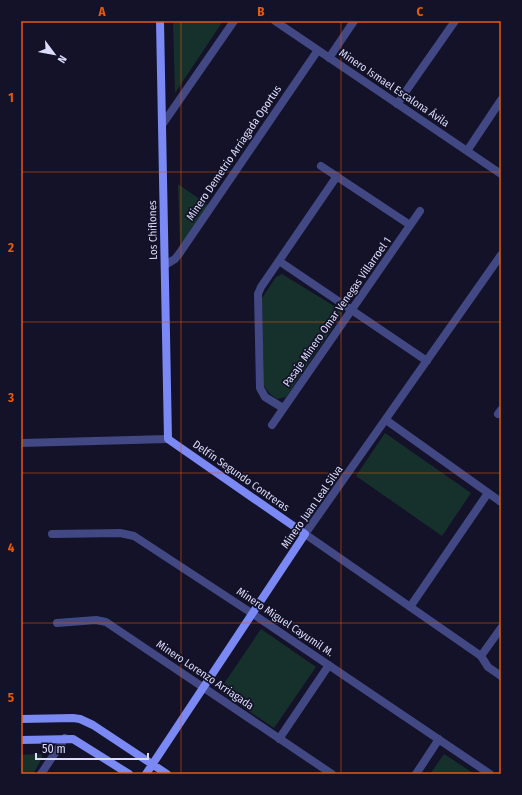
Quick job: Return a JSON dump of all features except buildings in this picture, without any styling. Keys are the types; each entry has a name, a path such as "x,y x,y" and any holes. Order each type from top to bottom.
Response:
{"street":[{"name":"Los Chiflones","path":"160,21 168,438"},
{"path":"162,125 234,21"},
{"name":"Minero Ismael Escalona Ávila","path":"275,21 501,174"},
{"path":"329,58 354,21"},
{"path":"397,104 455,21"},
{"name":"Minero Demetrio Arriagada Oportus","path":"165,266 175,259 318,50"},
{"path":"467,151 501,100"},
{"path":"321,166 410,225"},
{"path":"283,408 265,397 260,388 258,294 337,176"},
{"name":"Pasaje Minero Omar Venegas Villarroel 1","path":"272,425 420,211"},
{"name":"Minero Juan Leal Silva","path":"146,774 305,534 501,255"},
{"path":"279,261 427,361"},
{"path":"386,420 501,502"},
{"path":"21,443 168,438"},
{"name":"Delfín Segundo Contreras","path":"168,438 481,656 488,667 501,676"},
{"path":"410,607 488,493"},
{"name":"Minero Miguel Cayumil M.","path":"52,534 120,533 134,536 253,614 490,774"},
{"name":"Minero Lorenzo Arriagada","path":"58,623 96,620 106,622 332,774"},
{"path":"481,656 501,628"},
{"path":"279,738 329,665"},
{"path":"21,719 80,719 93,725 167,774"},
{"path":"21,740 65,738 80,742 129,774"},
{"path":"41,774 65,738"},
{"path":"416,774 439,739"}],"green space":[{"path":"173,21 223,21 175,93"},
{"path":"178,184 208,205 180,246"},
{"path":"282,274 339,309 342,314 286,397 277,399 269,393 264,386 262,298 276,277"},
{"path":"385,433 471,493 442,536 356,476"},
{"path":"261,629 316,667 274,728 219,691"},
{"path":"42,754 42,758 33,774 21,774 21,755"},
{"path":"444,754 473,773 473,774 430,774"}]}
